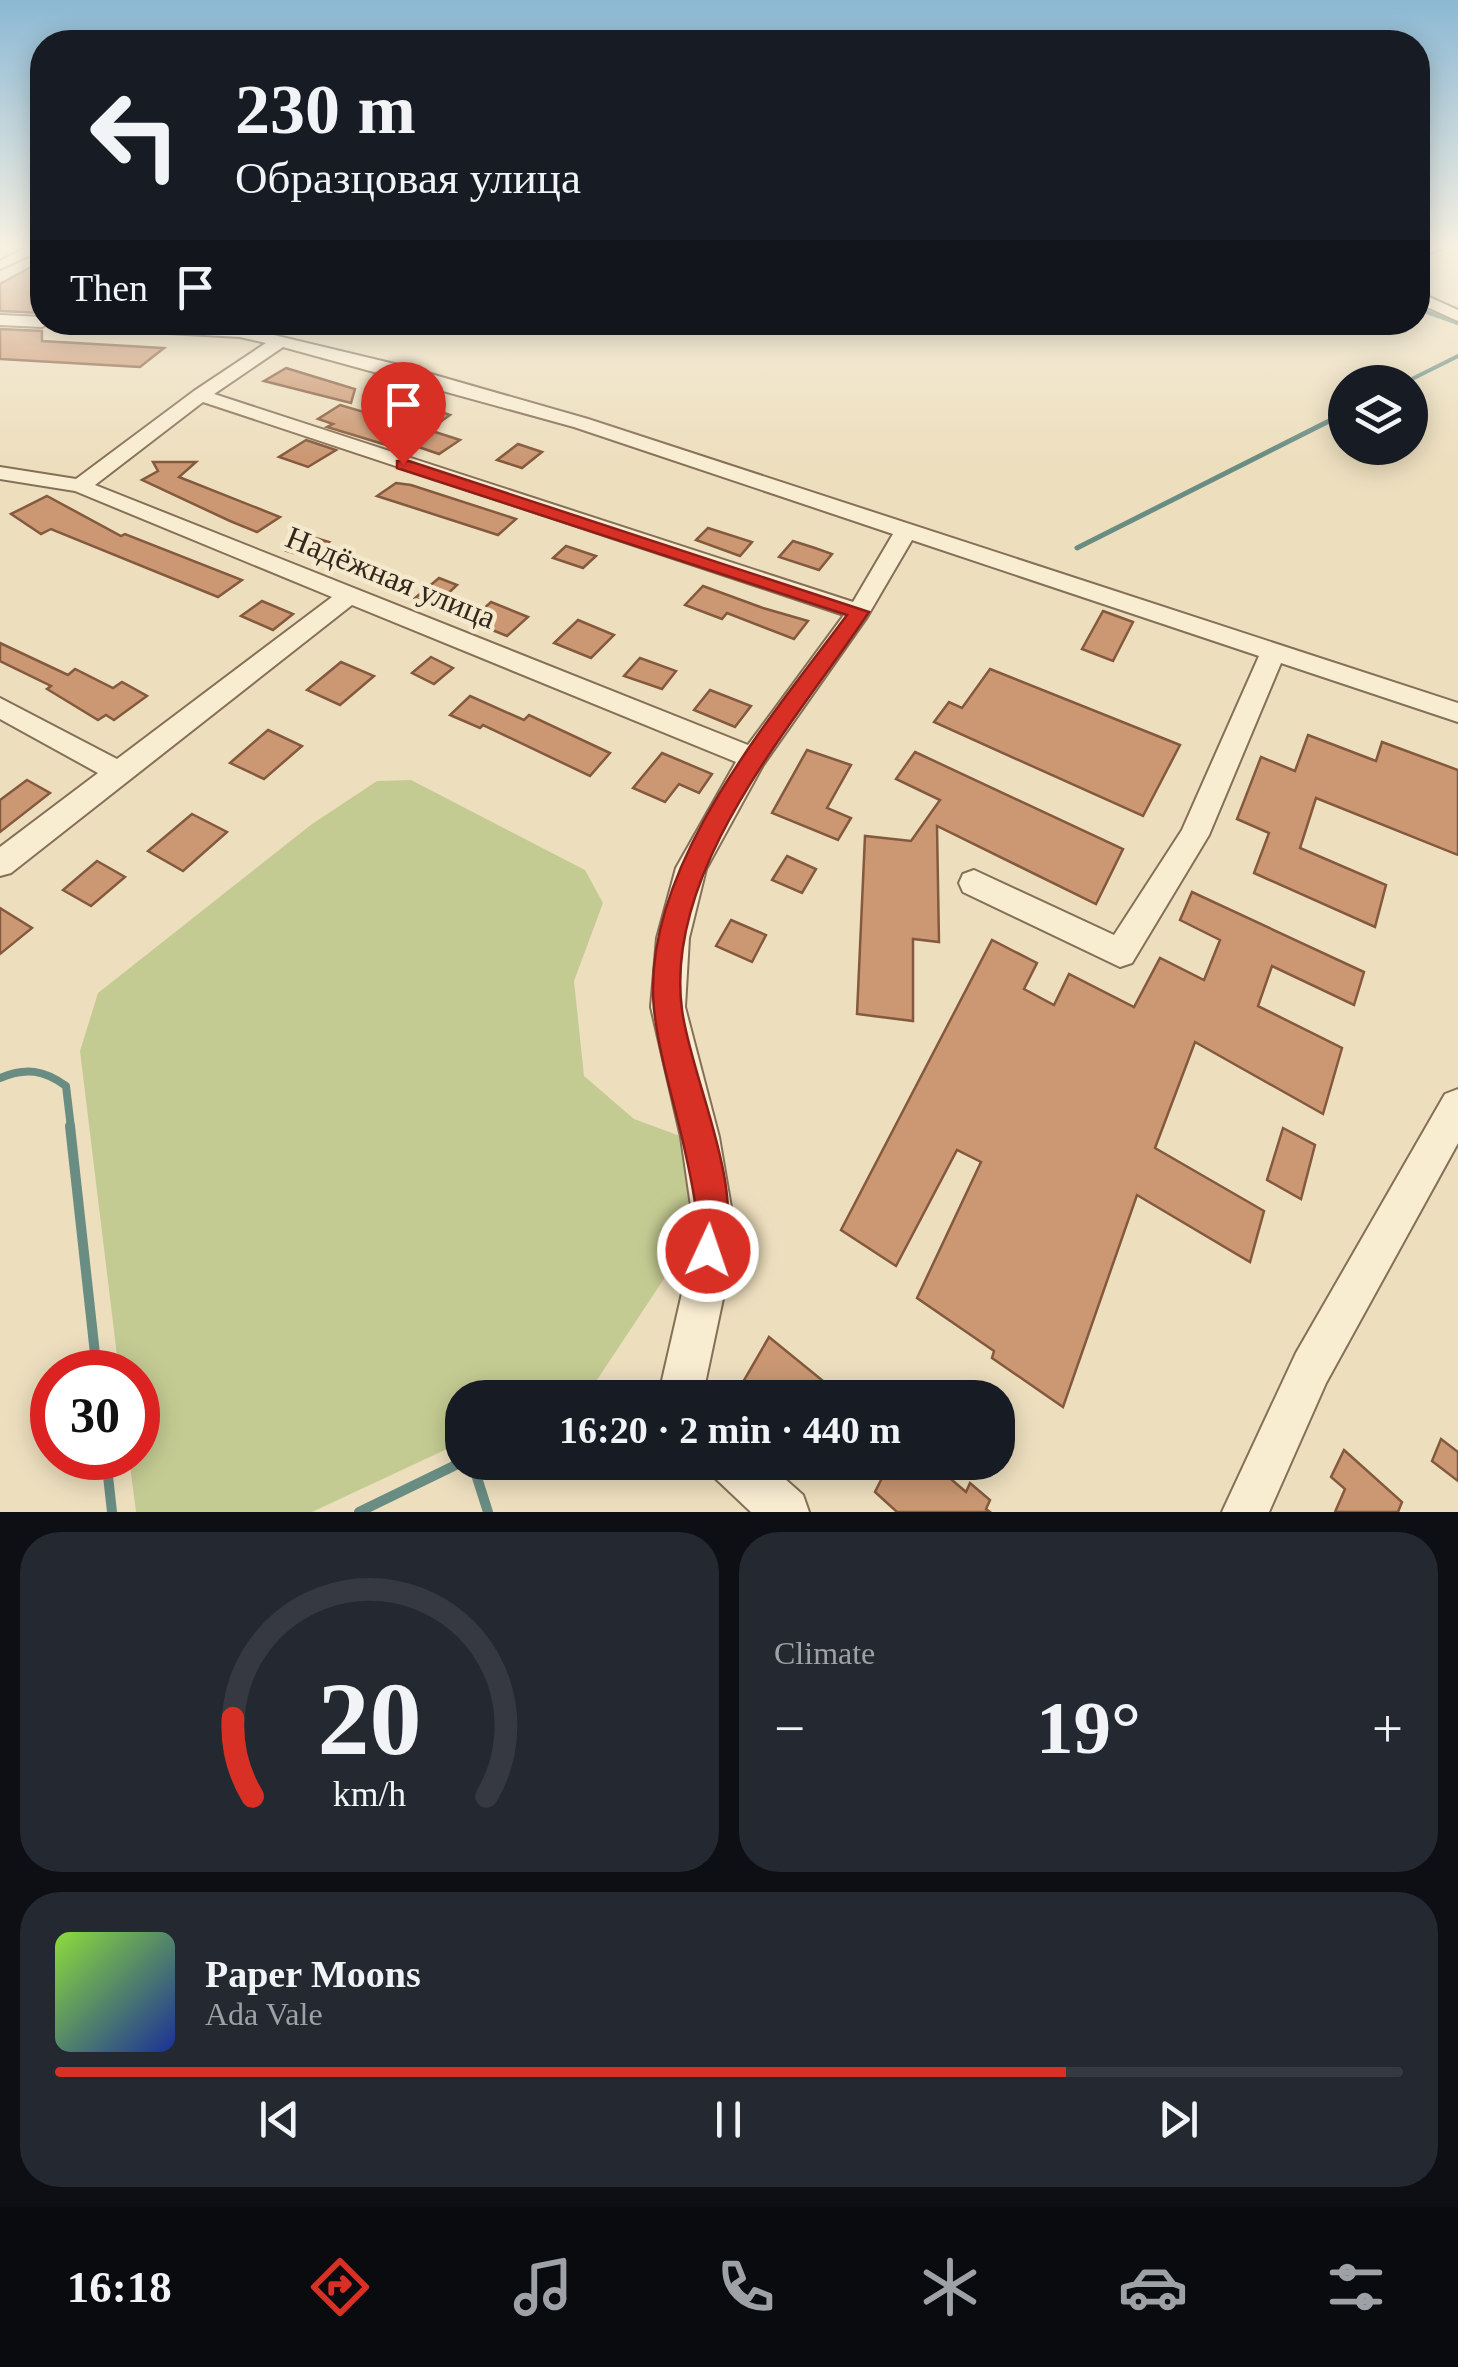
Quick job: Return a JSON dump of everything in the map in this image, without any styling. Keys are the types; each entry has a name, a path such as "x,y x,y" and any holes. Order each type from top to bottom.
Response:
{"street":[{"path":"0,320 30,321"},
{"path":"269,335 581,423 1458,713"},
{"path":"80,486 200,395 283,340"},
{"path":"200,395 860,612"},
{"path":"0,491 12,474"},
{"name":"Надёжная улица","path":"12,474 80,486 753,758"},
{"path":"684,1380 704,1289 712,1213 700,1137 668,1008 673,938 691,868 753,758 860,612 907,529"},
{"path":"0,864 348,596"},
{"path":"974,883 1120,953 1194,835 1273,652"},
{"path":"0,707 120,773"},
{"path":"1246,1512 1312,1368 1458,1108"},
{"path":"751,1480 786,1512"}],"green space":[{"path":"411,780 585,870 603,903 574,981 584,1076 634,1119 680,1136 693,1235 597,1380 445,1380 445,1450 312,1512 136,1512 132,1480 160,1480 160,1350 116,1350 80,1051 98,993 312,824 377,781"}],"building":[{"path":"0,329 30,330 30,335 42,335 42,341 164,348 140,367 0,359"},
{"path":"286,368 355,389 351,403 264,381"},
{"path":"340,405 367,413 379,405 417,416 428,408 450,415 429,430 460,440 439,454 401,441 393,447 327,427 333,424 318,419"},
{"path":"306,440 336,450 308,467 279,457"},
{"path":"518,444 542,452 522,468 497,460"},
{"path":"153,462 196,462 179,477 280,517 257,532 230,521 142,480 158,471"},
{"path":"396,483 516,519 498,535 377,496"},
{"path":"47,496 121,536 125,534 242,580 218,597 51,529 41,534 11,514"},
{"path":"708,528 752,542 740,556 696,540"},
{"path":"306,535 329,542 310,558 287,551"},
{"path":"793,541 832,554 819,570 779,557"},
{"path":"566,546 596,556 583,568 553,558"},
{"path":"364,560 392,571 376,584 347,572"},
{"path":"439,578 457,585 435,606 415,598"},
{"path":"703,586 808,621 794,639 727,613 722,619 685,605"},
{"path":"262,601 293,614 273,630 241,616"},
{"path":"491,602 528,617 507,636 470,621"},
{"path":"1103,611 1133,622 1113,661 1082,649"},
{"path":"578,620 614,635 591,658 554,643"},
{"path":"0,643 68,675 75,669 113,688 122,682 147,696 114,720 106,715 98,720 47,689 51,686 0,661"},
{"path":"431,657 453,668 434,684 412,673"},
{"path":"640,658 676,671 662,689 624,676"},
{"path":"341,662 374,676 340,705 307,690"},
{"path":"990,669 1180,745 1143,816 934,722 949,702 962,708"},
{"path":"710,690 751,706 735,727 694,710"},
{"path":"470,696 524,720 529,715 610,753 590,776 483,725 480,728 450,715"},
{"path":"268,730 302,746 264,779 230,763"},
{"path":"1308,735 1376,761 1382,742 1458,770 1458,855 1316,798 1300,848 1386,885 1375,927 1254,873 1269,833 1237,819 1261,757 1295,771"},
{"path":"807,750 851,765 827,808 851,818 838,840 772,813"},
{"path":"915,752 1123,849 1096,904 937,826 939,942 913,939 913,1021 857,1014 865,836 911,841 940,800 896,779"},
{"path":"662,753 712,774 699,793 679,784 665,802 633,788"},
{"path":"27,780 50,793 0,832 0,800"},
{"path":"192,814 227,832 183,871 148,851"},
{"path":"787,856 816,869 802,893 772,880"},
{"path":"97,861 125,877 91,906 63,890"},
{"path":"1192,892 1364,972 1354,1005 1272,966 1258,1006 1342,1048 1323,1114 1195,1042 1155,1148 1264,1211 1250,1262 1137,1195 1063,1407 992,1358 994,1351 917,1298 981,1162 957,1150 896,1266 841,1230 992,940 1037,963 1024,989 1054,1005 1069,974 1134,1007 1160,958 1204,980 1220,940 1180,920"},
{"path":"0,908 32,928 0,954"},
{"path":"731,920 766,935 752,962 716,946"},
{"path":"1283,1128 1315,1145 1301,1199 1267,1180"},
{"path":"769,1337 822,1380 744,1380"},
{"path":"1441,1439 1458,1452 1458,1481 1432,1461"},
{"path":"1344,1450 1402,1502 1398,1512 1335,1512 1345,1489 1331,1477"},
{"path":"881,1480 952,1480 966,1492 970,1483 990,1500 986,1509 990,1512 897,1512 875,1492"}],"waterway":[{"path":"1437,316 1458,323"},
{"path":"1428,371 1458,356"},
{"path":"1077,548 1328,422"},
{"path":"0,1078 34,1072 66,1086 71,1128"},
{"path":"70,1126 95,1350"},
{"path":"359,1512 445,1470"},
{"path":"108,1480 112,1512"},
{"path":"478,1480 488,1512"}],"route":[{"path":"403,464 860,612 753,758 691,868 673,938 668,1008 680,1074 700,1137 712,1213 708,1251"}]}
